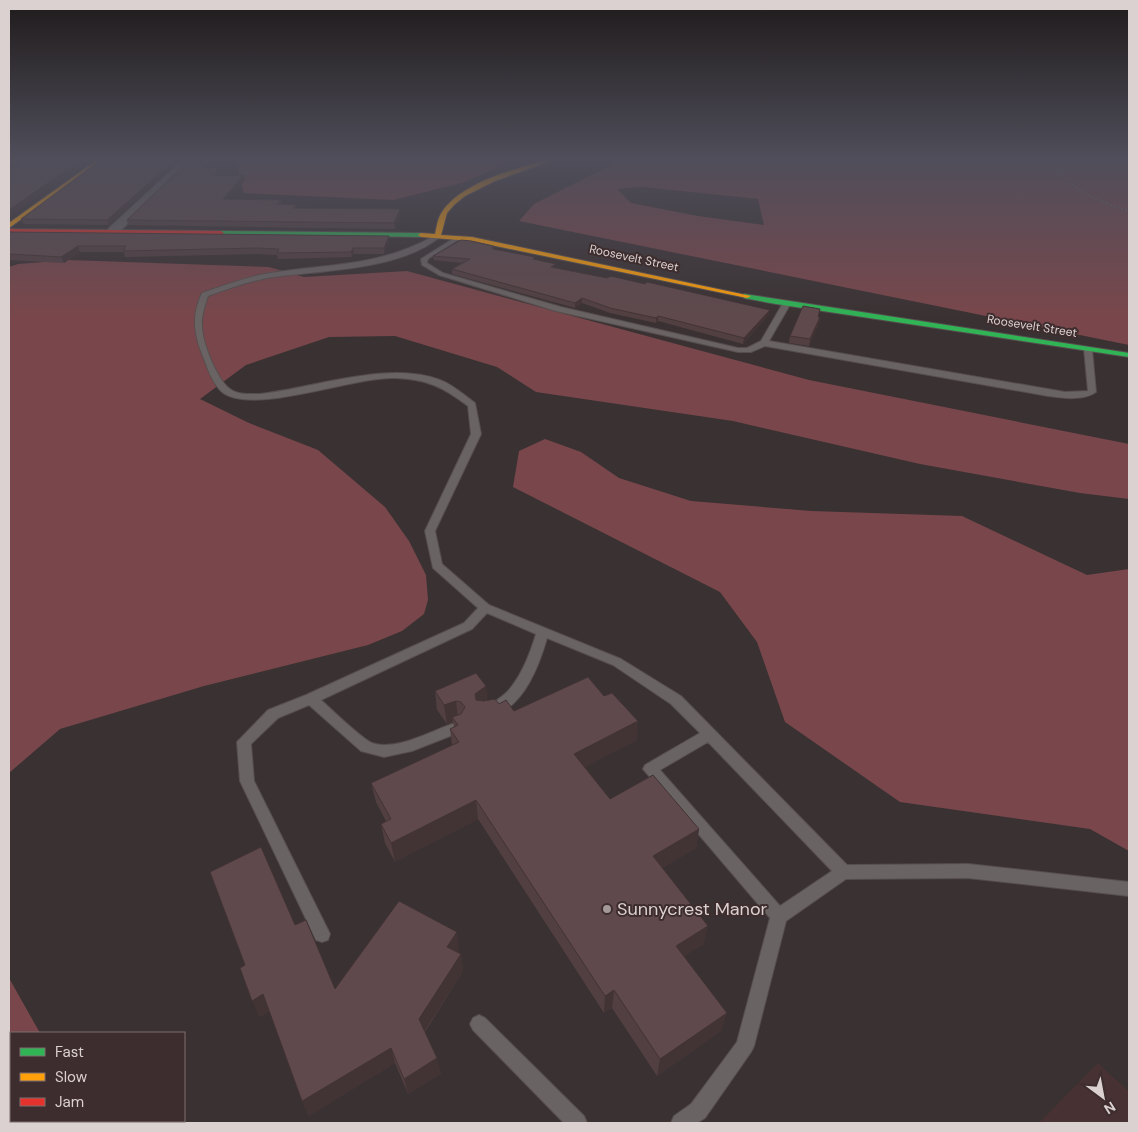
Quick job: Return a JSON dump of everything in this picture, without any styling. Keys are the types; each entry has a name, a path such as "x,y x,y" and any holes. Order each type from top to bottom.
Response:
{"street":[{"path":"9,226 27,213"},
{"path":"113,231 132,213"},
{"path":"438,236 444,213"},
{"name":"Roosevelt Street","path":"9,231 438,236 472,239 787,304 1129,355"}],"lane":[{"path":"438,236 424,246 394,257 332,270 274,275 228,286 205,295 197,315 199,341 215,376 228,392 247,398 392,375 436,382 472,405 476,434 430,531 437,565 485,608 542,633 617,662 676,700 843,872"},
{"path":"458,238 423,260 424,264 441,274 550,306 716,345 748,350 764,344 1029,390 1069,395 1084,395 1092,392 1088,349"},
{"path":"764,344 787,304"},
{"path":"322,934 247,781 244,742 273,714 311,699 468,626 485,608"},
{"path":"485,714 502,706 517,688 534,662 542,633"},
{"path":"311,699 366,747 384,751 412,745 458,727"},
{"path":"710,734 650,769 779,916"},
{"path":"681,1123 698,1111 745,1046 779,916 843,872 968,871 1129,889"},
{"path":"479,1024 577,1123"}],"shaded area":[{"path":"526,213 682,213 764,225 761,213 1129,213 1129,345 519,221"},
{"path":"68,260 269,267 304,277 407,271 809,380 1129,444 1129,499 1080,493 920,464 733,421 536,392 497,367 395,336 329,337 246,365 200,399 249,423 318,450 385,507 409,541 426,575 428,600 424,614 402,631 368,645 204,686 60,729 9,773 9,267 18,264"},
{"path":"545,439 581,452 619,478 691,501 811,511 962,516 1087,575 1129,569 1129,851 1090,829 900,802 785,722 757,642 720,592 513,487 519,451"},
{"path":"9,978 39,1032 10,1032 10,1122 94,1123 9,1123"},
{"path":"1098,1063 1129,1092 1129,1123 1039,1123"}],"building":[{"path":"29,213 115,213 107,220 21,219"},
{"path":"134,213 398,213 394,223 127,220"},
{"path":"9,232 389,236 384,248 353,248 351,252 277,253 279,249 256,248 123,251 126,246 78,246 61,257 9,254"},
{"path":"461,240 493,246 493,249 535,257 533,259 556,264 551,267 607,278 611,276 645,284 647,282 770,310 744,338 658,316 656,318 610,308 582,298 575,303 452,269 470,259 433,256"},
{"path":"803,306 820,309 818,317 820,317 810,339 790,336"},
{"name":"Sunnycrest Manor","path":"476,673 486,686 475,694 476,700 495,699 499,704 506,700 514,711 588,677 604,696 612,693 638,721 574,754 610,799 653,775 699,829 653,856 708,926 676,946 727,1013 660,1059 614,990 605,996 476,800 391,843 381,824 391,819 371,783 459,742 450,729 458,725 452,717 461,714 465,707 461,702 456,701 444,705 435,691"},
{"path":"261,847 295,925 306,920 335,989 399,901 457,932 447,947 461,954 419,1019 437,1058 404,1079 391,1048 302,1101 263,994 252,1001 240,968 245,965 210,872"}],"traffic: fast":[{"path":"221,233 421,235"},
{"path":"747,296 776,302 1129,355"}],"traffic: slow":[{"path":"9,226 27,213"},
{"path":"438,236 444,213"},
{"path":"421,235 472,239 747,296"}],"traffic: jam":[{"path":"9,231 221,233"}],"place":[{"name":"Sunnycrest Manor","path":"607,909"}]}
